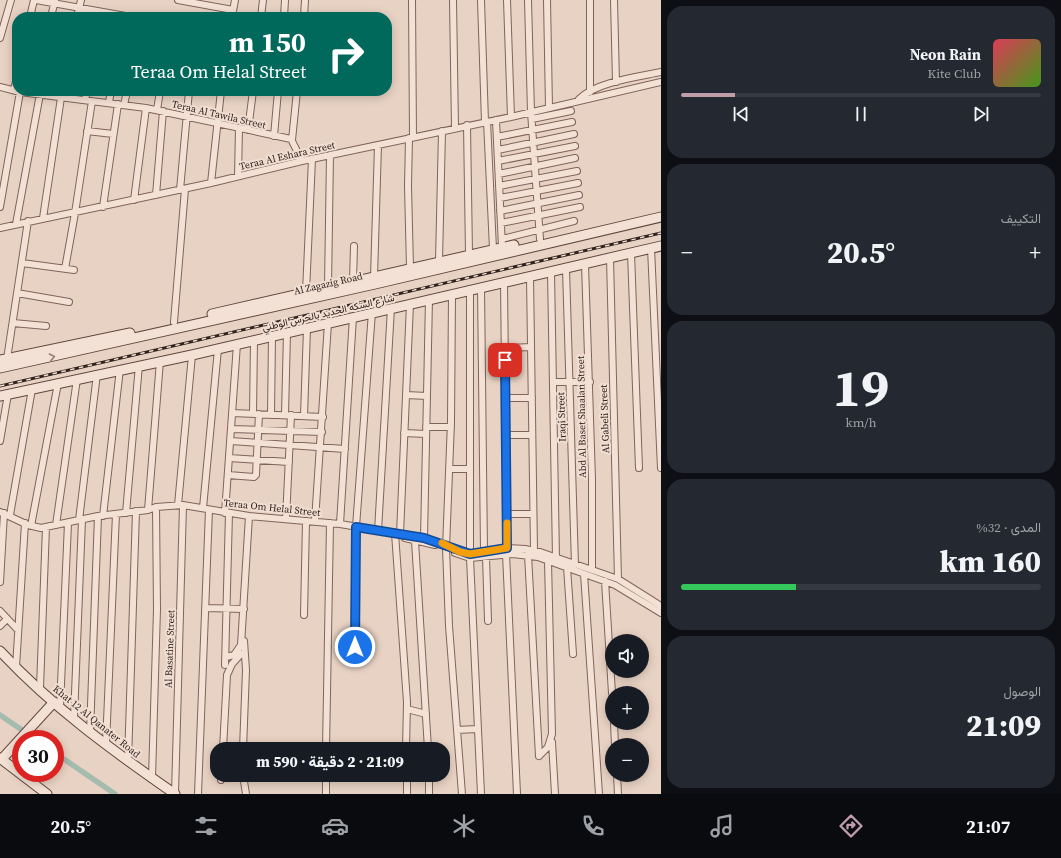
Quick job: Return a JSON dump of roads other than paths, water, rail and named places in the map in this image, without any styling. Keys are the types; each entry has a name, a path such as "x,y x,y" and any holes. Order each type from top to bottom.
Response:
{"main road":[{"name":"Al Zagazig Road","path":"0,368 29,358 174,322 211,317 306,292 469,254 490,252 502,243 661,210"},
{"name":"Al Zagazig Road","path":"3,359 29,358 490,252 661,217"},
{"name":"شارع السكه الحديد بالحرس الوطني","path":"4,395 120,369 192,355 470,289 530,277 661,246"},
{"name":"Khat 12 Al Qanater Road","path":"0,652 90,732 175,794"},
{"path":"47,794 1,762 40,717 57,704"}],"street":[{"path":"0,38 11,0"},
{"path":"31,12 35,0 55,1 106,12"},
{"path":"79,12 81,0"},
{"path":"178,0 225,12"},
{"path":"233,12 235,0"},
{"path":"262,12 263,0"},
{"path":"284,12 285,0"},
{"path":"304,12 305,0"},
{"path":"410,268 408,186 411,138 412,0"},
{"path":"453,0 455,128"},
{"path":"481,0 490,252"},
{"path":"507,0 511,117"},
{"path":"528,0 531,112 539,235 574,221"},
{"path":"547,0 549,107"},
{"path":"590,0 590,92"},
{"path":"614,0 616,82"},
{"path":"52,12 55,1"},
{"name":"Teraa Al Eshara Street","path":"578,100 590,92 616,82 661,72"},
{"name":"Teraa Al Eshara Street","path":"0,228 43,218 75,213 486,121 511,117 578,100 661,82"},
{"name":"Teraa Al Tawila Street","path":"0,87 12,90"},
{"path":"0,207 16,96"},
{"path":"16,224 36,96"},
{"path":"43,218 62,96"},
{"name":"Teraa Al Tawila Street","path":"71,96 146,108 292,140"},
{"path":"64,269 75,213 88,131 88,96"},
{"path":"109,102 110,96"},
{"path":"102,207 113,134 125,96"},
{"path":"156,195 160,96"},
{"path":"174,322 185,116 188,96"},
{"path":"211,183 220,96"},
{"path":"248,130 252,96"},
{"path":"274,136 278,96"},
{"path":"296,96 292,140 302,161"},
{"path":"134,200 146,108"},
{"path":"532,119 571,111"},
{"path":"496,120 502,243"},
{"path":"497,137 572,122"},
{"path":"468,125 469,254"},
{"path":"238,176 239,128"},
{"path":"88,131 113,134"},
{"path":"439,261 442,131"},
{"path":"498,150 574,134"},
{"path":"374,277 378,145"},
{"path":"498,161 575,146"},
{"path":"328,287 330,155"},
{"path":"499,174 575,158"},
{"path":"306,292 312,159"},
{"path":"499,186 577,171"},
{"path":"500,198 578,183"},
{"path":"500,211 579,195"},
{"path":"501,223 580,207"},
{"path":"3,359 13,323 28,221"},
{"path":"353,282 354,246"},
{"path":"651,248 661,468"},
{"path":"631,253 639,468"},
{"name":"Al Gabeli Street","path":"610,258 618,579"},
{"path":"22,263 74,270"},
{"name":"Abd Al Baset Shaalan Street","path":"585,264 590,382 592,570"},
{"name":"Iraqi Street","path":"566,268 575,565"},
{"path":"551,272 556,558"},
{"path":"530,277 534,550"},
{"path":"504,282 507,552 517,794"},
{"path":"481,287 483,482 488,621"},
{"path":"470,289 470,556 481,794"},
{"path":"17,293 69,302"},
{"path":"452,294 446,546 449,626 462,794"},
{"path":"424,538 429,299"},
{"path":"406,742 407,710 399,534 410,304"},
{"path":"378,531 391,308"},
{"path":"355,647 356,527 372,312"},
{"path":"340,524 353,317"},
{"path":"13,323 46,326"},
{"path":"315,522 328,323"},
{"path":"304,416 307,328"},
{"path":"286,519 290,444 288,415 287,332"},
{"path":"271,415 272,336"},
{"path":"228,475 256,476 259,429 256,414 254,340"},
{"path":"226,665 228,475 237,344"},
{"path":"505,348 531,347"},
{"path":"198,794 206,608 206,509 218,349"},
{"path":"470,351 482,350"},
{"name":"Al Basatine Street","path":"175,794 181,505 192,355"},
{"path":"148,510 160,361"},
{"path":"126,513 139,365"},
{"path":"90,732 101,516 120,369"},
{"path":"74,718 80,520 97,374"},
{"path":"56,525 77,379"},
{"path":"553,382 590,382"},
{"path":"31,526 58,383"},
{"path":"0,582 5,513 32,389"},
{"path":"0,441 4,395"},
{"path":"406,396 427,396"},
{"path":"506,398 532,398"},
{"path":"232,413 323,417"},
{"path":"426,427 450,427"},
{"path":"232,429 322,432"},
{"path":"404,433 426,434"},
{"path":"506,435 532,435"},
{"path":"231,441 321,446 345,449"},
{"path":"229,458 289,462"},
{"path":"449,469 470,469"},
{"path":"470,482 483,482"},
{"name":"Teraa Om Helal Street","path":"5,513 31,526 46,527 101,516 148,510 156,507 181,505 249,516 340,524 424,538 446,546 461,556 534,550 618,579 661,606"},
{"path":"152,778 157,609 156,507"},
{"path":"128,761 136,512"},
{"path":"106,744 116,514"},
{"path":"507,514 533,514"},
{"path":"226,657 234,655 238,652 243,634 249,516"},
{"path":"471,520 484,520"},
{"path":"304,615 306,521"},
{"path":"16,667 25,523"},
{"path":"57,704 68,523"},
{"path":"326,742 330,523"},
{"path":"40,688 46,527"},
{"name":"Teraa Om Helal Street","path":"399,534 415,541 446,546"},
{"path":"415,541 428,742"},
{"name":"Teraa Om Helal Street","path":"507,552 528,555 605,581 628,591 661,613"},
{"path":"528,555 539,756 548,747 552,740"},
{"path":"548,561 554,794"},
{"path":"567,567 573,654"},
{"path":"584,574 599,794"},
{"path":"605,581 612,686"},
{"path":"206,608 244,608"},
{"path":"0,611 6,620 18,630"},
{"path":"0,626 6,620"},
{"path":"243,634 245,650 243,742"},
{"path":"223,742 227,674 232,664 245,650"},
{"path":"407,710 426,714"},
{"path":"457,730 477,728"},
{"path":"244,782 246,794"},
{"path":"326,782 326,794"},
{"path":"406,782 407,794"},
{"path":"429,782 429,794"},
{"path":"617,782 618,794"}],"waterway":[{"path":"0,715 22,730"},
{"path":"64,759 115,794"}],"railway":[{"path":"0,386 661,233"}]}
